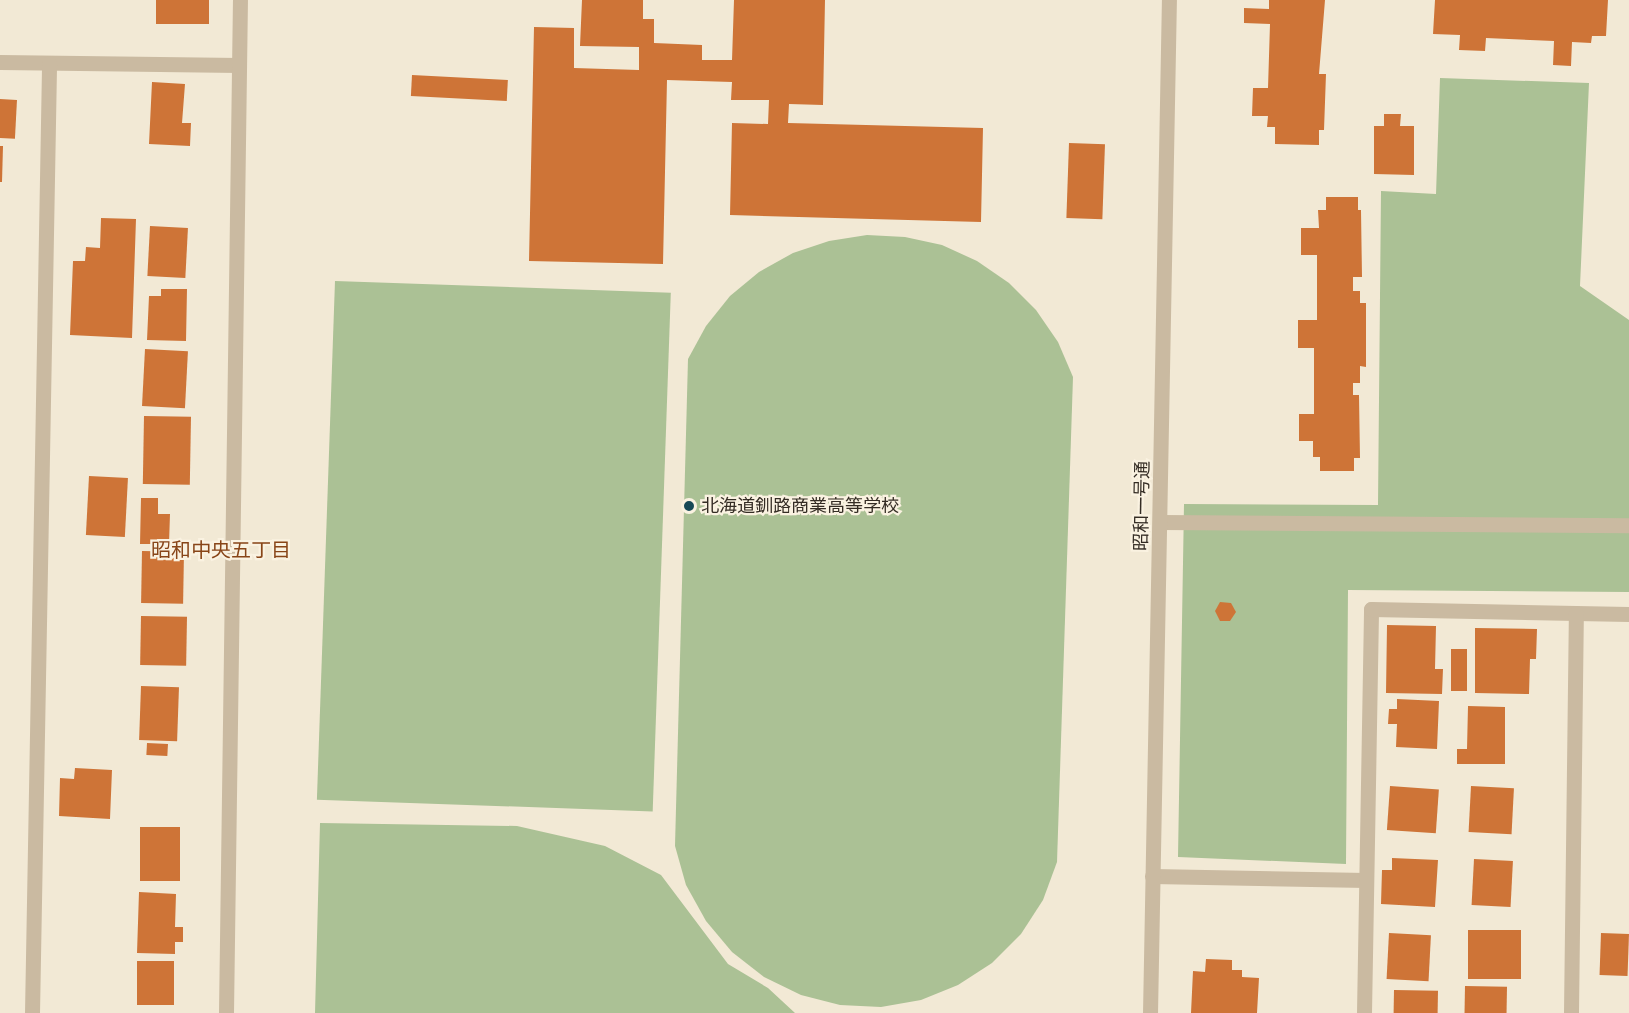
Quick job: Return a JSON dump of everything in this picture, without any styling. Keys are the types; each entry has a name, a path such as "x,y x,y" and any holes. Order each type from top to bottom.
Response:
{"street":[{"path":"225,1013 240,0"},
{"name":"昭和一号通","path":"1150,1013 1169,0"},
{"path":"0,62 239,65"},
{"path":"32,1013 48,63"},
{"path":"1161,522 1629,525"},
{"path":"1364,1013 1371,609 1629,614"},
{"path":"1570,1013 1576,613"},
{"path":"1152,876 1366,880"}],"green space":[{"path":"1440,78 1589,83 1580,286 1629,320 1629,592 1348,590 1346,864 1178,857 1184,504 1378,505 1381,191 1436,194"},
{"path":"867,235 905,237 942,245 977,261 1009,283 1036,310 1058,342 1073,377 1057,862 1043,900 1021,934 992,963 958,985 921,1000 881,1007 840,1005 801,995 764,977 732,952 706,921 686,885 675,846 688,359 706,326 730,296 759,272 793,253 829,241"},
{"path":"335,281 671,293 653,811 317,800"},
{"path":"320,823 517,826 605,846 661,875 728,964 768,988 795,1013 315,1013"}],"building":[{"path":"156,0 209,0 209,24 156,24"},
{"path":"582,0 643,0 643,19 654,19 654,43 702,45 702,60 732,60 734,0 825,0 823,105 789,104 788,123 983,128 981,222 730,215 732,123 768,124 769,100 731,100 732,82 667,80 663,264 529,261 534,27 574,28 574,68 639,70 639,47 580,46"},
{"path":"1269,0 1325,0 1319,74 1326,74 1324,130 1319,130 1319,145 1275,144 1275,127 1267,127 1268,116 1252,116 1253,88 1268,88 1270,24 1244,23 1244,8 1269,9"},
{"path":"1435,0 1608,0 1606,36 1592,36 1591,43 1572,42 1571,66 1553,65 1554,41 1486,38 1485,51 1459,50 1460,35 1433,34"},
{"path":"412,75 508,80 507,101 411,96"},
{"path":"152,82 185,84 182,123 191,123 190,146 149,144"},
{"path":"0,99 17,100 15,139 0,138"},
{"path":"1384,114 1401,114 1400,126 1414,126 1414,175 1374,174 1374,126 1384,126"},
{"path":"1069,143 1105,144 1102,219 1066,218"},
{"path":"0,146 3,146 2,182 0,182"},
{"path":"1326,197 1358,197 1358,210 1361,210 1362,277 1353,277 1353,291 1360,291 1360,303 1366,303 1366,367 1360,366 1360,383 1353,383 1353,395 1359,395 1360,458 1354,458 1354,471 1320,471 1320,457 1313,457 1313,441 1299,441 1299,414 1314,414 1314,348 1298,348 1298,320 1317,320 1317,255 1301,255 1301,228 1319,228 1318,210 1326,210"},
{"path":"101,218 136,219 132,338 70,335 73,261 85,261 86,247 100,248"},
{"path":"150,226 188,228 185,278 147,276"},
{"path":"161,289 187,289 186,341 147,340 149,296 161,296"},
{"path":"145,349 188,351 185,408 142,406"},
{"path":"144,416 191,417 190,485 143,484"},
{"path":"89,476 128,478 125,537 86,535"},
{"path":"141,498 158,498 158,514 170,514 169,544 140,544"},
{"path":"142,551 184,552 183,604 141,603"},
{"path":"1220,602 1231,603 1236,612 1230,621 1220,621 1215,611"},
{"path":"141,616 187,617 186,666 140,665"},
{"path":"1387,625 1436,626 1435,669 1443,669 1442,694 1386,693"},
{"path":"1475,628 1537,629 1536,659 1530,659 1529,694 1475,693"},
{"path":"1451,649 1467,649 1467,691 1451,691"},
{"path":"141,686 179,687 177,741 139,740"},
{"path":"1397,699 1439,701 1437,749 1396,747 1397,724 1388,724 1389,709 1397,709"},
{"path":"1468,706 1505,707 1505,764 1457,764 1457,749 1467,749"},
{"path":"147,743 168,744 167,756 146,755"},
{"path":"75,768 112,770 110,819 59,816 60,778 74,779"},
{"path":"1390,786 1439,789 1436,833 1387,830"},
{"path":"1471,786 1514,788 1512,834 1469,832"},
{"path":"140,827 180,827 180,881 140,881"},
{"path":"1392,858 1438,860 1435,907 1381,904 1382,870 1392,870"},
{"path":"1474,859 1513,861 1511,907 1472,905"},
{"path":"139,892 176,894 175,927 183,927 183,942 175,942 175,954 137,953"},
{"path":"1468,930 1521,930 1521,979 1468,979"},
{"path":"1389,933 1431,935 1429,981 1387,979"},
{"path":"1601,933 1629,934 1628,976 1600,975"},
{"path":"1206,959 1232,960 1232,970 1242,970 1242,977 1259,978 1257,1013 1191,1013 1193,971 1205,972"},
{"path":"137,961 174,961 174,1005 137,1005"},
{"path":"1465,986 1507,987 1507,1013 1465,1013"},
{"path":"1394,990 1438,991 1438,1013 1394,1013"}],"place":[{"name":"北海道釧路商業高等学校","path":"689,506"}],"district":[{"name":"昭和中央五丁目","path":"221,550"}]}
